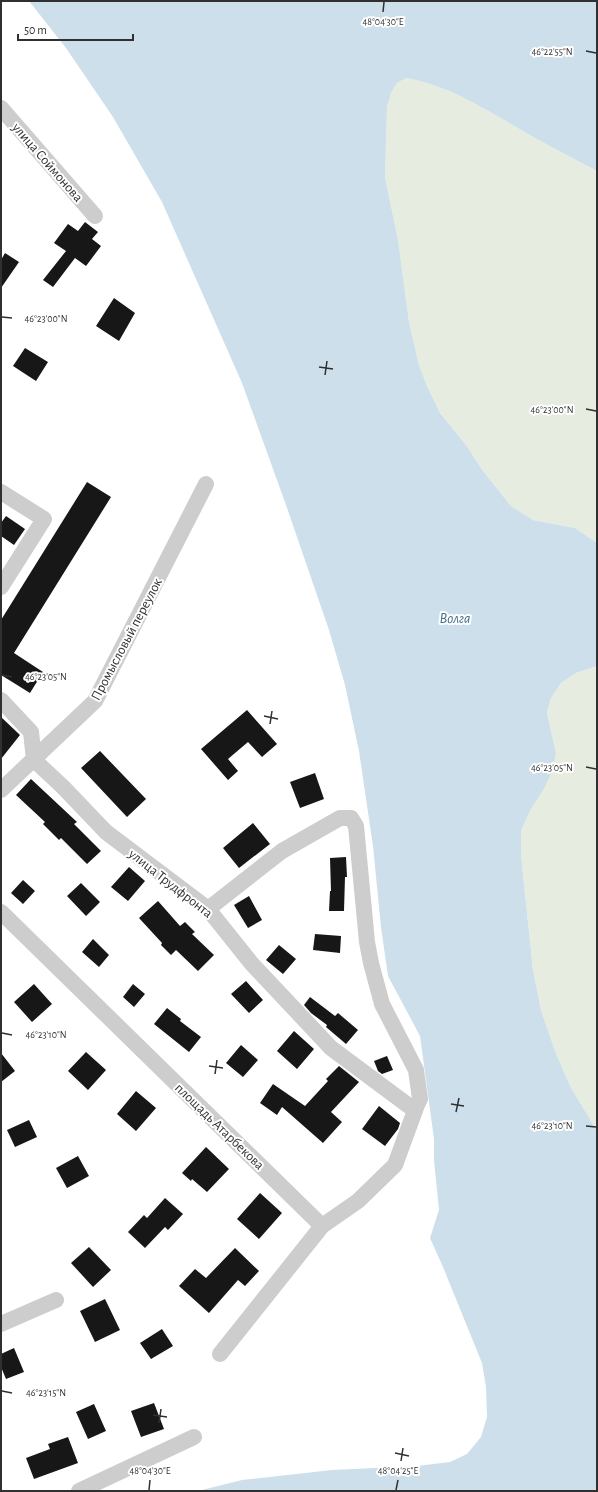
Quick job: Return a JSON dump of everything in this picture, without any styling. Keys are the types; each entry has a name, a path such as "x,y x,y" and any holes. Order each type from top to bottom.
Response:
{"street":[{"name":"улица Соймонова","path":"1,108 95,216"},
{"name":"Промысловый переулок","path":"1,790 95,701 206,484"},
{"path":"1,492 44,519 1,587"},
{"path":"1,700 31,732 34,760"},
{"name":"улица Трудфронта","path":"34,760 106,832 208,909 252,964 331,1048 413,1106"},
{"path":"208,909 282,851 340,818 351,818 356,826 367,942 371,963 382,1004 416,1070 420,1099 413,1106 395,1165 358,1201 322,1226 220,1354"},
{"name":"площадь Атарбекова","path":"1,912 322,1226"},
{"path":"1,1324 56,1300"},
{"path":"79,1491 194,1437"}],"shaded area":[{"path":"406,78 421,81 450,91 597,171 597,543 575,528 533,520 511,506 483,471 466,445 440,413 427,386 419,365 409,322 398,240 385,177 387,107 391,93 397,83"},
{"path":"597,666 597,1131 570,1086 555,1051 541,1010 533,970 521,855 521,831 531,809 544,789 553,770 556,753 547,713 551,698 561,683 576,673"}],"water":[{"name":"Волга","path":"29,1 597,1 597,171 450,91 421,81 406,78 397,83 391,93 387,107 385,177 398,240 409,322 419,365 440,413 466,445 483,471 511,506 533,520 575,528 597,543 597,666 576,673 561,683 551,698 547,713 556,753 553,770 544,789 531,809 521,831 521,855 533,970 541,1010 555,1051 570,1086 597,1131 597,1491 198,1491 242,1480 332,1470 417,1466 450,1462 467,1454 481,1437 487,1417 486,1387 482,1363 430,1238 439,1210 434,1160 434,1139 420,1036 388,976 381,927 373,846 359,751 345,685 329,630 242,383 162,202 113,117 66,48"}],"building":[{"path":"85,222 98,232 92,239 101,246 86,266 75,258 53,287 43,280 66,251 54,243 68,224 78,231"},
{"path":"5,253 19,262 1,288 1,260"},
{"path":"114,298 135,313 119,341 96,326"},
{"path":"25,348 48,362 36,381 13,366"},
{"path":"87,482 111,497 14,653 43,672 30,693 1,675 1,620"},
{"path":"6,516 25,529 14,545 1,536 1,523"},
{"path":"247,710 277,744 262,757 248,742 228,759 238,771 228,780 201,749"},
{"path":"1,717 20,735 1,759"},
{"path":"100,751 146,799 127,817 81,768"},
{"path":"315,773 324,799 300,808 290,782"},
{"path":"31,779 77,822 74,824 101,851 87,864 61,838 59,840 43,824 45,822 16,795"},
{"path":"253,823 270,844 239,868 223,848"},
{"path":"346,857 347,877 345,877 344,911 329,911 331,891 330,858"},
{"path":"129,867 145,881 128,901 111,887"},
{"path":"23,880 35,891 23,904 11,893"},
{"path":"81,883 100,902 86,916 67,896"},
{"path":"249,896 262,920 248,928 234,905"},
{"path":"158,901 180,926 185,922 195,932 192,934 214,955 198,971 176,950 171,955 139,918"},
{"path":"315,934 341,936 340,953 313,950"},
{"path":"93,939 109,955 99,967 82,952"},
{"path":"279,945 296,959 283,974 266,960"},
{"path":"246,981 263,1000 249,1013 231,994"},
{"path":"34,984 52,1004 32,1022 14,1002"},
{"path":"133,984 145,994 134,1007 123,997"},
{"path":"310,997 335,1016 338,1013 358,1030 346,1044 304,1005"},
{"path":"167,1008 181,1019 180,1021 201,1037 189,1052 154,1024"},
{"path":"294,1031 314,1049 297,1069 277,1051"},
{"path":"241,1045 258,1060 243,1077 226,1063"},
{"path":"86,1052 106,1070 88,1090 68,1071"},
{"path":"1,1053 15,1071 1,1082"},
{"path":"387,1056 393,1070 382,1074 378,1071 374,1061"},
{"path":"339,1066 359,1082 331,1112 342,1122 323,1143 282,1107 277,1115 260,1103 273,1084 305,1106 328,1081 326,1079"},
{"path":"136,1091 156,1108 136,1131 117,1114"},
{"path":"379,1106 400,1123 398,1129 385,1146 362,1129"},
{"path":"29,1120 37,1137 15,1147 7,1130"},
{"path":"206,1147 229,1169 207,1192 192,1179 191,1181 182,1173"},
{"path":"78,1156 89,1176 67,1188 56,1168"},
{"path":"260,1193 282,1213 259,1239 237,1219"},
{"path":"165,1198 183,1214 168,1230 165,1227 145,1248 128,1232 144,1215 147,1218"},
{"path":"89,1247 111,1270 93,1287 71,1263"},
{"path":"235,1248 259,1271 245,1286 238,1280 209,1313 179,1286 195,1269 206,1278"},
{"path":"105,1299 120,1330 95,1342 80,1311"},
{"path":"162,1329 173,1346 151,1359 140,1343"},
{"path":"14,1348 24,1372 6,1379 1,1367 1,1354"},
{"path":"154,1403 164,1429 141,1437 131,1411"},
{"path":"94,1404 106,1431 88,1439 76,1412"},
{"path":"68,1437 78,1463 34,1479 26,1458 50,1449 48,1444"}]}
